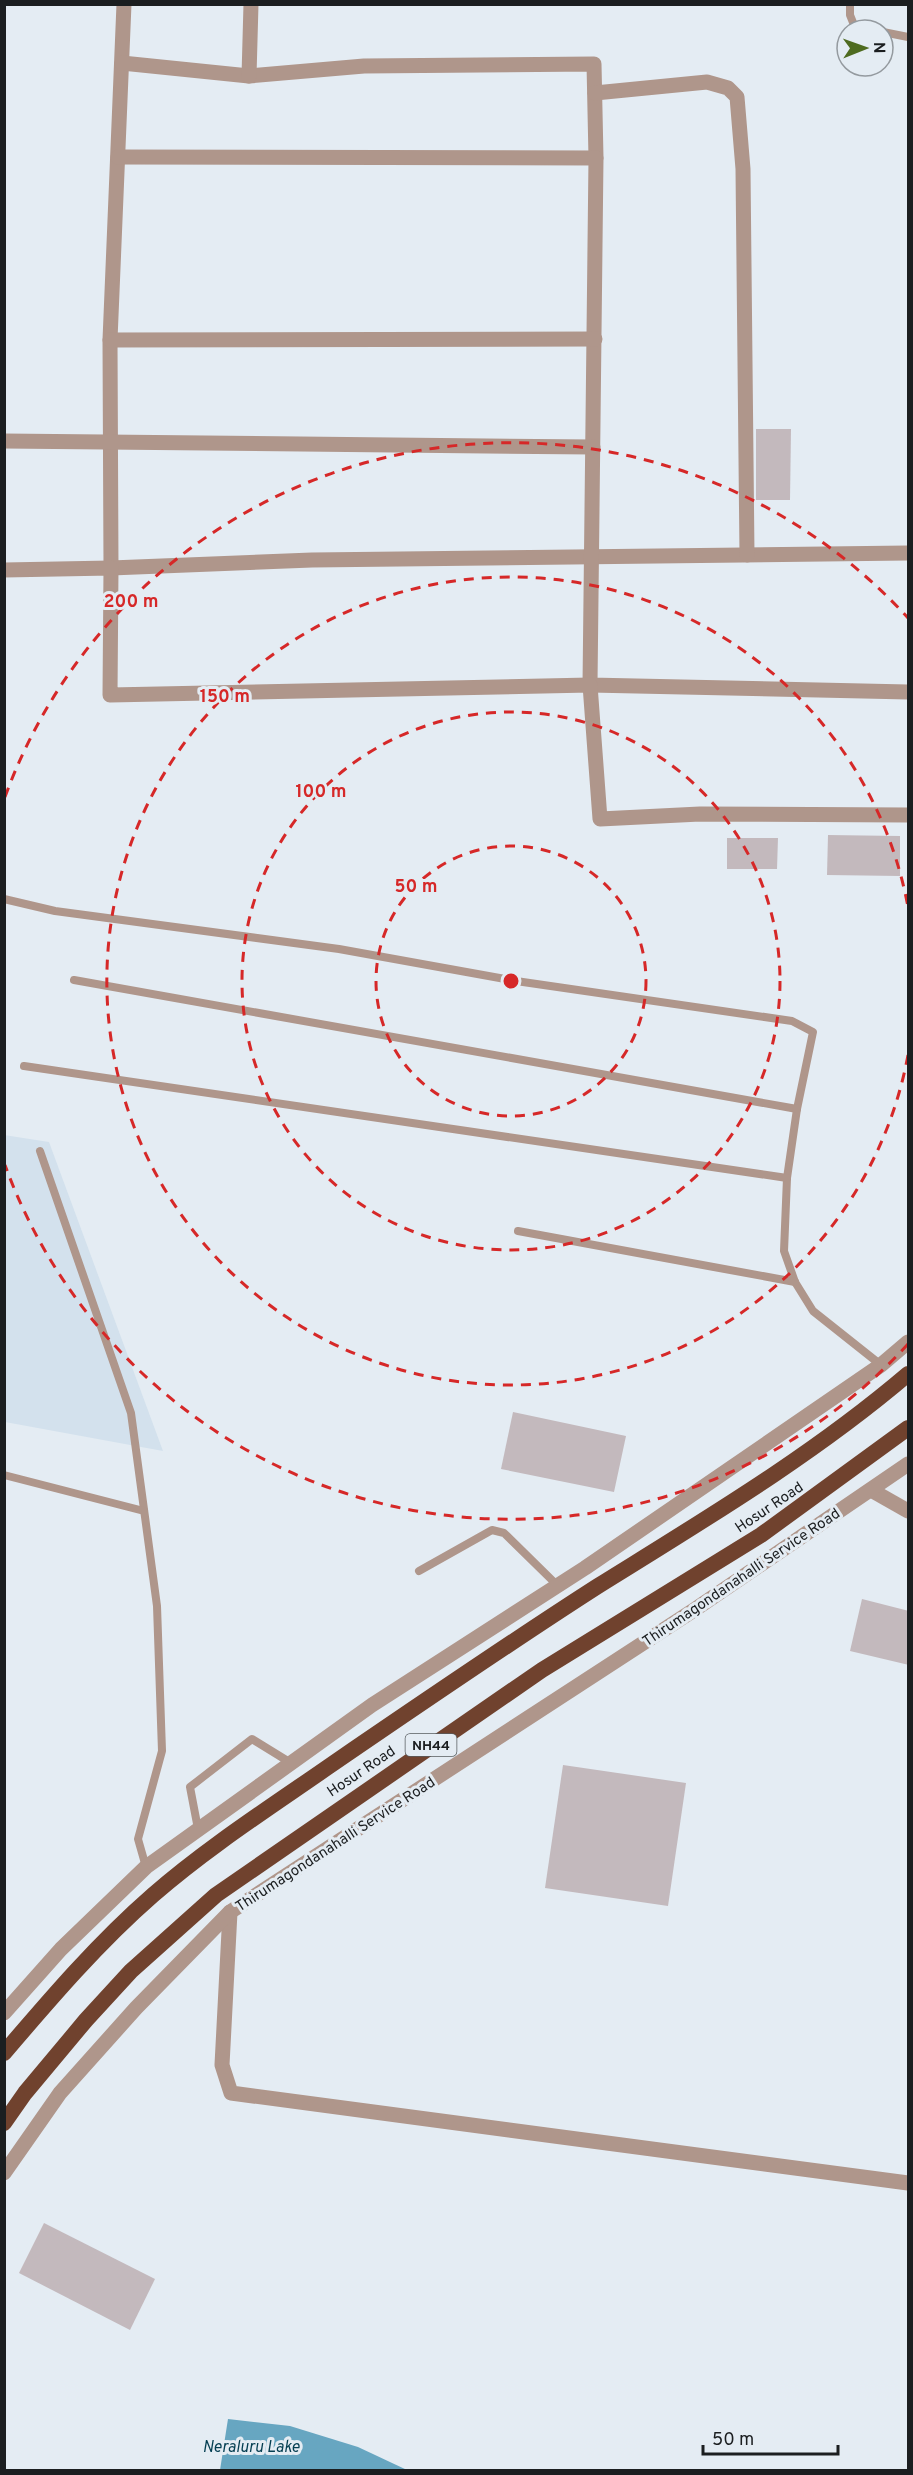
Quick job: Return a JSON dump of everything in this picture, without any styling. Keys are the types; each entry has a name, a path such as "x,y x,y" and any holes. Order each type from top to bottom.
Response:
{"highway":[{"name":"Hosur Road","path":"4,2053 76,1968 153,1895 236,1831 556,1613 728,1504 834,1433 909,1374"},
{"name":"Hosur Road","path":"4,2123 25,2093 131,1971 216,1895 542,1670 761,1534 909,1428"}],"street":[{"path":"124,4 110,340 110,695 590,686 909,692"},
{"path":"249,76 251,4"},
{"path":"122,63 249,76 364,66 594,64 595,339 590,557 590,686 600,819 700,814 909,815"},
{"path":"595,93 707,82 728,88 737,97 743,169 747,555"},
{"path":"118,157 596,158"},
{"path":"110,340 595,339"},
{"path":"4,441 593,447"},
{"path":"4,570 312,560 909,553"},
{"path":"4,2013 61,1949 127,1882 146,1867 372,1705 557,1585 881,1365 909,1342"},
{"name":"Thirumagondanahalli Service Road","path":"4,2173 60,2092 136,2008 230,1912 694,1610 909,1464"},
{"path":"871,1490 909,1511"},
{"path":"230,1912 222,2065 231,2093 909,2183"}],"lane":[{"path":"4,899 55,910 339,949 516,981 792,1021 813,1032 797,1109 787,1178 784,1251 795,1282 813,1311 881,1365"},
{"path":"74,980 797,1109"},
{"path":"24,1066 787,1178"},
{"path":"40,1151 131,1413 157,1606 162,1751 138,1839 146,1867"},
{"path":"518,1231 795,1282"},
{"path":"4,1475 144,1511"},
{"path":"419,1571 492,1530 504,1533 557,1585"},
{"path":"198,1829 190,1786 252,1739 291,1763"}],"shaded area":[{"path":"4,1135 49,1142 163,1451 5,1422"}],"water":[{"name":"Neraluru Lake","path":"228,2419 290,2426 358,2447 407,2470 220,2470"}],"building":[{"path":"756,429 791,429 790,500 756,500"},
{"path":"828,835 900,836 900,876 827,875"},
{"path":"727,838 778,838 777,869 727,869"},
{"path":"513,1412 626,1436 614,1492 501,1469"},
{"path":"862,1599 909,1611 909,1665 850,1651"},
{"path":"563,1765 686,1783 668,1906 545,1888"},
{"path":"44,2223 155,2279 130,2330 19,2273"}]}
